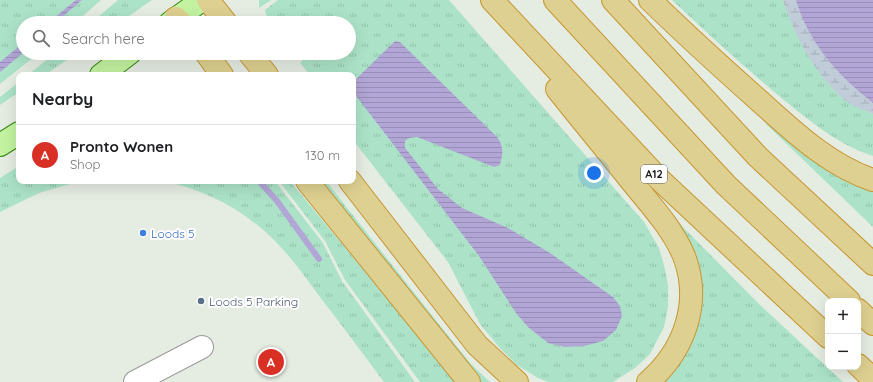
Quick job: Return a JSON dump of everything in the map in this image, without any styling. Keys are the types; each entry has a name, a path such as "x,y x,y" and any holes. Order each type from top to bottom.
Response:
{"highway":[{"path":"208,0 221,16"},
{"name":"A12","path":"486,0 655,211 671,233 684,256 691,284 690,309 685,332 673,355 660,372 648,382"},
{"name":"A12","path":"492,0 658,178 825,334"},
{"path":"555,0 726,185 846,298"},
{"path":"613,0 758,157 873,264"},
{"path":"650,0 698,46 804,139 857,175 873,180"},
{"path":"211,60 220,72"},
{"path":"255,60 265,72"},
{"path":"309,184 469,382"},
{"path":"352,184 477,345 517,382"},
{"path":"861,313 873,324"},
{"path":"861,368 873,379"}],"main road":[{"path":"182,16 202,0"},
{"path":"105,72 121,60"},
{"path":"0,145 16,135"}],"street":[{"path":"135,382 202,347"}],"green space":[{"path":"0,0 101,0 83,16 16,16 16,60 30,60 0,84"},
{"path":"118,0 152,0 129,16 99,16"},
{"path":"259,0 271,0 259,8"},
{"path":"278,0 449,0 644,222 659,248 668,285 668,307 664,327 650,354 635,368 613,382 548,382 538,378 517,365 499,347 480,324 448,262 356,144 356,72 308,72 300,63 301,60 356,60 356,16 267,16 265,10"},
{"path":"672,0 873,0 873,156 835,138 801,114 738,61"},
{"path":"783,0 873,0 873,114 854,106 843,99 823,78 799,40"},
{"path":"46,60 67,60 49,72 32,72"},
{"path":"16,84 16,94 0,105 0,97"},
{"path":"769,121 873,190 873,227 766,124"},
{"path":"16,168 16,184 70,184 39,193 0,212 0,178"},
{"path":"174,184 277,184 323,243 342,281 415,382 384,382 295,263 276,242 238,211 209,196"},
{"path":"281,184 292,184 456,382 420,382 345,280 325,241"},
{"path":"319,184 328,184 471,364 490,382 481,382 470,371"},
{"path":"674,218 760,305 825,365 825,370 830,370 843,382 660,382 686,347"}],"shaded area":[{"path":"76,0 82,0 63,16 57,16"},
{"path":"796,0 873,0 873,103 836,70 816,44 801,15"},
{"path":"395,41 400,42 497,137 502,147 502,154 500,165 494,167 417,137 409,138 405,141 405,148 438,189 462,208 508,228 550,253 613,297 620,306 622,316 616,330 603,341 584,346 565,347 548,343 528,327 516,313 479,256 356,96 356,79"},
{"path":"16,49 16,59 0,72 0,62"}],"waterway":[{"path":"262,184 277,201 319,259"}],"place":[{"name":"Loods 5","path":"143,233"},
{"name":"Loods 5 Parking","path":"201,301"},
{"name":"Pronto Wonen","path":"271,362"}]}
